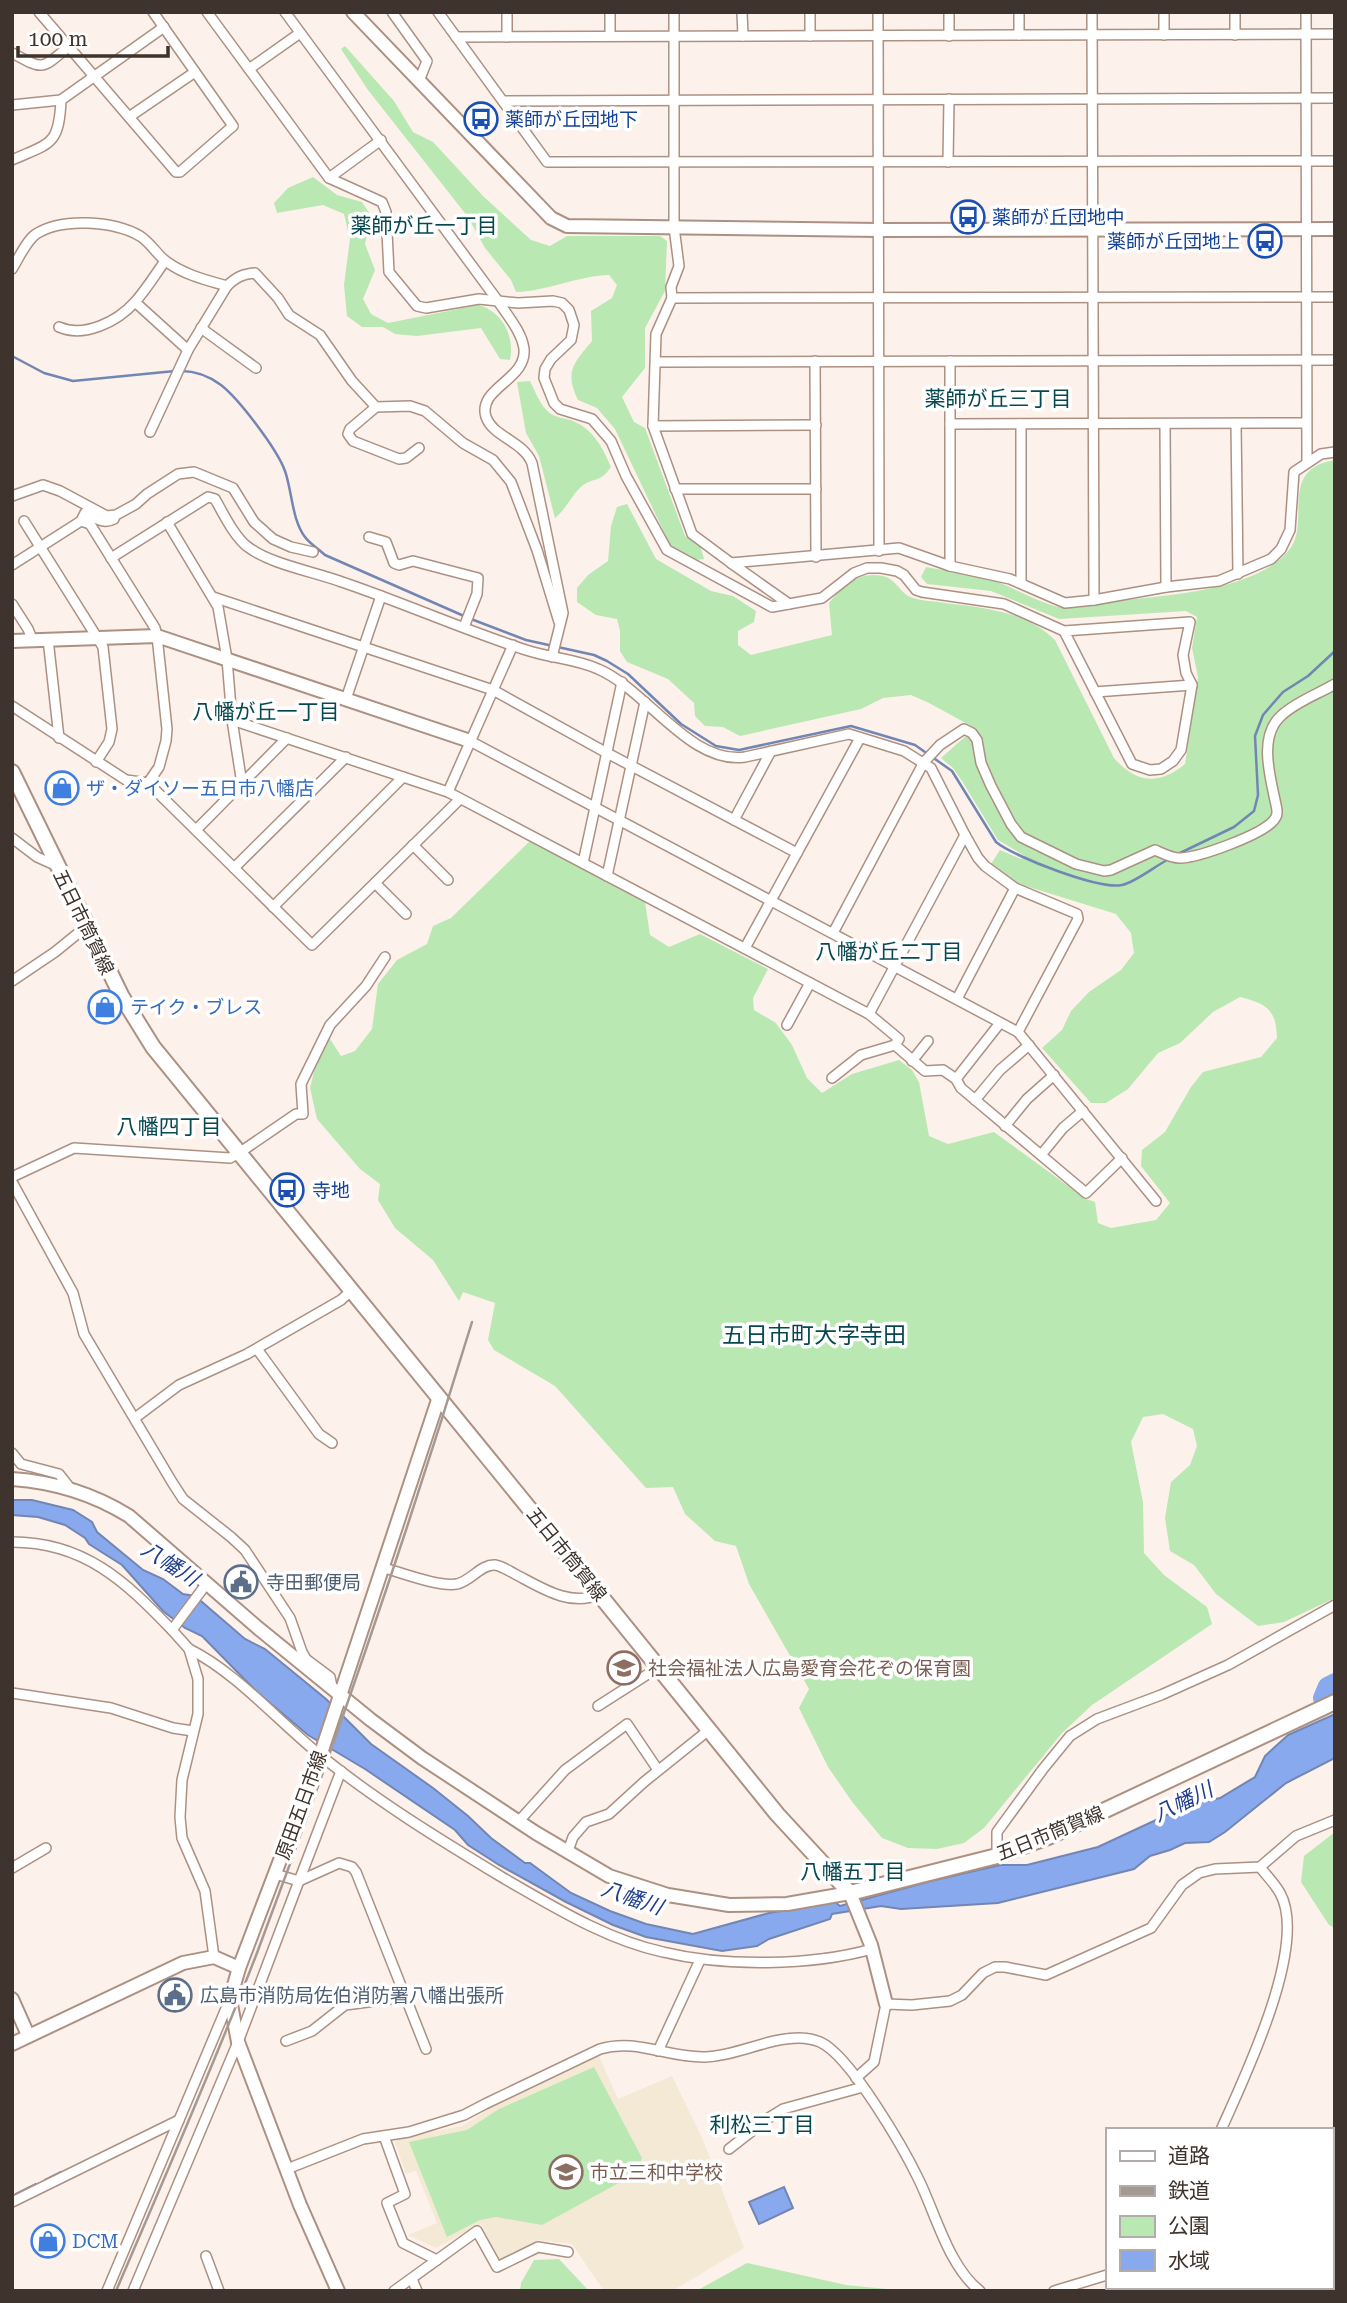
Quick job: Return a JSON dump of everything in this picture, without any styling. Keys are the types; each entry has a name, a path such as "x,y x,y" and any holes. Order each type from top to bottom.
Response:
{"main road":[{"name":"五日市筒賀線","path":"12,772 121,997 153,1047 777,1814 851,1896 997,1856 1048,1838 1335,1702"}],"street":[{"path":"39,12 176,172 180,172 233,126 153,12"},
{"path":"207,12 329,177 382,202 386,212 389,271 417,306 426,308 479,299 518,303 557,302 569,310 574,325 571,340 551,359 545,369 544,378 558,407 592,419 611,441 626,476 667,550 772,607 822,598 861,569 881,568 901,573 913,587 922,592 1004,604 1064,631 1190,622 1183,655 1184,666 1192,685 1181,750 1168,766 1156,770 1132,764 1064,631"},
{"path":"285,12 498,301 522,340 522,363 488,398 485,412 491,425 524,449 532,463 563,613 553,654"},
{"path":"353,12 551,218 567,226 879,230 1335,229"},
{"path":"392,12 427,61 419,81"},
{"path":"438,12 547,162 1335,161"},
{"path":"507,12 508,37"},
{"path":"610,12 610,36"},
{"path":"674,12 674,227 679,266 672,282 672,298 657,329 653,426 692,534 789,604"},
{"path":"742,12 743,36"},
{"path":"810,12 810,36"},
{"path":"878,12 879,551"},
{"path":"948,12 948,36"},
{"path":"1019,12 1019,35"},
{"path":"1092,12 1094,600"},
{"path":"1164,12 1164,35"},
{"path":"1235,12 1235,35"},
{"path":"1306,12 1307,463"},
{"path":"12,106 61,100 164,27"},
{"path":"249,69 300,33"},
{"path":"456,37 1335,34"},
{"path":"12,53 41,66 47,65 68,47"},
{"path":"129,117 195,72"},
{"path":"503,101 1335,98"},
{"path":"948,162 949,99"},
{"path":"12,160 47,145 58,132 61,100"},
{"path":"329,177 381,140"},
{"path":"12,269 35,235 50,228 80,222 93,223 140,236 165,261 194,277 227,286"},
{"path":"59,327 72,332 91,329 107,322 135,302 165,261"},
{"path":"150,432 188,350 227,286 242,275 255,274 278,298 289,315 320,335 352,381 376,407"},
{"path":"672,298 1335,297"},
{"path":"135,302 188,350"},
{"path":"201,328 256,369"},
{"path":"656,362 1335,360"},
{"path":"950,361 950,566"},
{"path":"815,362 816,557"},
{"path":"419,448 406,458 399,459 350,438 348,433 376,407 416,407 437,420 463,443 493,460 511,482 537,550 560,623"},
{"path":"950,424 1306,424"},
{"path":"1021,424 1021,583"},
{"path":"1165,424 1166,587"},
{"path":"1236,424 1238,574"},
{"path":"653,426 816,425"},
{"path":"731,563 899,548 950,566 1010,579 1065,603 1219,581 1271,559 1285,543 1290,530 1294,472 1321,454 1335,452"},
{"path":"12,496 43,485 107,516 136,504 178,474 194,472 233,488 254,522 273,539 313,552"},
{"path":"675,489 816,489"},
{"path":"111,558 208,497 215,499 249,548 513,645 598,668 622,682 697,744 715,754 735,758 849,734 904,751 931,768 965,835 985,866 1015,888 1077,914 1078,919 1017,1032"},
{"path":"12,565 81,520 85,513 104,522 112,521 116,514"},
{"path":"81,520 90,524 155,628 167,729 159,767 148,783"},
{"path":"24,521 103,647 111,729 109,742 96,762"},
{"path":"167,523 218,607 242,784"},
{"path":"369,537 386,542 394,563 399,565 413,561 478,578 477,594 464,625"},
{"path":"346,699 381,596"},
{"path":"213,597 492,690 797,853"},
{"path":"12,604 32,639"},
{"path":"12,641 157,636 470,741 1017,1032 1156,1201"},
{"path":"48,639 59,737"},
{"path":"448,792 513,645"},
{"path":"583,863 622,682"},
{"path":"833,933 924,762 940,745 964,729 972,733 977,740 981,763 991,786 1021,837 1076,863 1104,871 1154,850 1179,859 1251,836 1273,822 1277,817 1277,810 1268,755 1269,736 1273,725 1282,714 1335,684"},
{"path":"1095,692 1192,685"},
{"path":"607,876 645,702"},
{"path":"12,706 126,780 148,783 312,945 460,799"},
{"path":"232,720 448,792 869,1014 899,1039 895,1045 862,1055 832,1078"},
{"path":"196,830 287,738"},
{"path":"745,948 860,738"},
{"path":"734,820 771,751"},
{"path":"233,868 346,757"},
{"path":"273,907 403,777"},
{"path":"869,1014 965,835"},
{"path":"12,838 37,857 57,866"},
{"path":"413,845 448,880"},
{"path":"375,883 405,914"},
{"path":"957,999 1015,888"},
{"path":"12,981 87,926"},
{"path":"337,1694 330,1677 306,1659 290,1618 245,1550 183,1499 84,1334 73,1293 12,1180 74,1148 230,1158 239,1153 296,1114 303,1114 301,1084 330,1025 366,986 385,957"},
{"path":"787,1025 810,983"},
{"path":"956,1079 1000,1023"},
{"path":"912,1061 928,1041"},
{"path":"895,1045 927,1072 943,1070 956,1079 961,1088 1086,1193 1122,1158"},
{"path":"975,1100 1000,1070 1028,1045"},
{"path":"1005,1126 1027,1099 1054,1076"},
{"path":"1041,1155 1063,1128 1083,1111"},
{"path":"135,1418 179,1385 257,1349 341,1300 352,1290"},
{"path":"257,1349 319,1434 332,1443"},
{"name":"原田五日市線","path":"338,2291 307,2222 238,2042 230,1998 321,1752 337,1694 384,1568 439,1397"},
{"path":"12,1453 21,1464 59,1474 70,1488"},
{"path":"12,1479 33,1480 70,1488 107,1502 129,1516 205,1585 370,1720 422,1758 609,1876 668,1895 729,1905 786,1904 851,1896 872,1947 886,2004 874,2062 856,2078"},
{"path":"12,1542 48,1544 85,1557 127,1587 173,1628 189,1649 198,1679 199,1702 180,1793 181,1832 205,1891 214,1957"},
{"path":"384,1568 455,1584 485,1567 494,1565 550,1592 569,1598 589,1599 599,1594"},
{"path":"173,1628 205,1585"},
{"path":"997,1856 997,1832 1042,1769 1070,1736 1097,1719 1161,1695 1228,1665 1335,1605"},
{"path":"189,1649 201,1655 246,1691 341,1771 449,1846 548,1904 630,1942 660,1952 700,1960 751,1962 805,1960 853,1954 872,1947"},
{"path":"598,1706 659,1667"},
{"path":"12,1693 111,1709 173,1728 193,1731"},
{"path":"519,1821 565,1770 627,1724 658,1770"},
{"path":"568,1851 573,1837 586,1822 609,1814 658,1770 710,1729"},
{"path":"133,2291 238,2042 341,1771"},
{"path":"886,2004 912,2005 950,2001 962,1995 983,1973 995,1967 1046,1975 1151,1928 1182,1885 1199,1873 1216,1869 1260,1867 1296,1836 1335,1820"},
{"path":"12,1868 46,1848"},
{"path":"275,1874 299,1881 338,1863 352,1867 366,1894 426,2049"},
{"path":"1222,2128 1254,2054 1278,1988 1285,1957 1287,1925 1284,1905 1280,1893 1260,1867"},
{"path":"12,2044 183,1963 214,1957 239,1968"},
{"path":"658,2051 700,1960"},
{"path":"286,2041 312,2031 345,2005 406,1997"},
{"path":"107,2291 230,1998"},
{"path":"12,1999 28,2035"},
{"path":"287,2169 363,2139 409,2132 464,2115 615,2044 681,2056 706,2057 800,2038 821,2042 842,2060 863,2087 899,2142 919,2179 957,2265 970,2283 980,2291"},
{"path":"729,2149 783,2109 863,2087"},
{"path":"12,2202 179,2120"},
{"path":"384,2137 405,2194 387,2203 403,2243 437,2260"},
{"path":"394,2291 477,2231 497,2267 538,2246 568,2252"},
{"path":"206,2256 219,2291"},
{"path":"1054,2291 1106,2275"},
{"path":"412,2278 417,2291"}],"shaded area":[{"name":"市立三和中学校","path":"599,2056 618,2099 672,2076 703,2140 744,2248 672,2291 604,2291 572,2244 538,2240 500,2261 481,2224 436,2248 408,2235 437,2223 416,2171 406,2174 395,2143 398,2138 463,2126 495,2104"}],"green space":[{"path":"345,46 394,101 413,132 433,142 483,196 531,240 550,246 567,236 660,236 667,241 665,291 645,328 645,368 622,397 634,422 645,428 685,536 700,545 704,559 695,560 671,547 615,429 597,408 578,400 574,390 573,368 592,341 591,311 612,298 617,285 609,275 516,292 511,280 485,248 468,217 368,90 341,49"},
{"path":"313,177 337,195 362,202 371,216 365,244 375,270 363,299 371,314 388,323 478,305 494,313 505,326 510,342 510,360 500,359 481,328 417,336 395,334 383,327 362,327 347,316 344,285 350,239 344,214 323,205 277,213 274,203 288,188"},
{"path":"530,381 547,411 580,424 592,434 611,467 600,478 582,486 555,518 539,456 526,433 517,382"},
{"path":"1335,460 1335,1598 1284,1622 1258,1626 1216,1594 1194,1565 1170,1551 1165,1518 1171,1482 1190,1465 1197,1446 1193,1429 1163,1414 1143,1417 1131,1442 1143,1502 1144,1553 1164,1575 1207,1607 1212,1624 1092,1705 1062,1733 984,1828 964,1843 937,1849 908,1848 882,1838 828,1767 799,1708 809,1689 749,1584 736,1546 715,1541 685,1514 673,1487 646,1488 555,1386 494,1350 488,1340 495,1303 463,1292 459,1301 433,1260 395,1228 378,1200 380,1184 360,1169 317,1119 310,1088 318,1055 330,1039 341,1056 355,1051 372,1029 378,984 397,960 427,944 433,926 451,918 530,841 645,902 650,935 669,947 700,934 768,969 753,998 754,1010 776,1023 792,1045 807,1078 822,1093 852,1074 899,1060 912,1070 919,1082 929,1136 948,1144 994,1132 1086,1199 1095,1202 1098,1223 1111,1228 1156,1220 1170,1203 1141,1166 1142,1150 1165,1132 1191,1087 1203,1072 1261,1057 1277,1038 1275,1020 1268,1009 1257,1002 1240,997 1213,1012 1180,1043 1158,1053 1128,1089 1106,1103 1091,1103 1042,1048 1062,1030 1071,1011 1089,992 1121,970 1134,953 1131,933 1116,914 1013,882 991,864 1000,850 1021,859 1025,856 998,840 953,768 941,758 967,735 972,741 977,763 1005,823 1013,833 1036,848 1034,850 1037,849 1012,819 991,778 978,733 973,727 911,695 883,698 861,709 740,736 723,727 705,726 695,716 694,703 668,679 627,662 620,651 617,619 596,615 577,602 577,588 588,575 608,561 611,526 617,507 627,504 656,559 711,591 733,596 756,611 754,622 738,631 738,645 751,655 832,635 829,603 852,581 866,576 887,577 908,596 917,599 1004,612 1031,623 1055,640 1114,758 1131,773 1148,779 1157,778 1166,776 1185,764 1198,677 1192,648 1197,617 1186,611 1059,619 991,591 927,584 921,577 926,567 990,579 1047,604 1065,608 1185,593 1233,583 1274,564 1289,550 1298,526 1301,485 1307,474 1317,465"},
{"path":"1335,1832 1335,1928 1329,1925 1301,1882 1304,1856"},
{"path":"594,2067 642,2158 637,2173 542,2225 496,2217 480,2220 447,2237 409,2142 467,2130 499,2109"},
{"path":"1333,2190 1335,2291 1189,2291 1333,2289"},
{"path":"559,2259 589,2291 520,2291 521,2283 534,2260"},
{"path":"747,2263 846,2285 907,2291 696,2291"}],"water":[{"path":"12,1500 32,1500 73,1510 92,1522 97,1532 143,1570 163,1579 183,1594 195,1596 245,1639 265,1649 326,1699 371,1744 433,1788 491,1838 571,1893 646,1924 693,1934 769,1913 835,1902 840,1906 1000,1865 1027,1865 1098,1847 1186,1806 1220,1798 1255,1777 1265,1756 1288,1735 1335,1714 1335,1758 1286,1783 1209,1842 1185,1843 1150,1856 1134,1869 998,1903 901,1909 881,1906 832,1914 830,1919 769,1939 757,1946 722,1951 646,1937 613,1925 566,1902 499,1865 468,1845 455,1830 365,1769 308,1735 257,1692 202,1636 185,1628 163,1611 122,1565 65,1525 38,1517 12,1515"},
{"path":"784,2187 793,2208 759,2224 749,2202"}],"waterway":[{"path":"12,356 44,373 73,381 175,371"},
{"path":"181,371 202,375 221,385 257,425 281,462 297,522 312,544 325,555 464,616"},
{"path":"471,619 526,640 594,655 607,661 628,674 681,724 716,746 739,750 851,726 915,745 952,771 996,842 1020,856 1077,878 1122,885 1169,859"},
{"path":"1178,854 1234,827 1254,811 1258,795 1255,736 1263,715 1283,692 1308,676 1335,651"},
{"path":"1322,1698 1327,1686 1335,1682"},
{"path":"45,2180 61,2172"},
{"path":"16,2194 36,2184"}],"railway":[{"path":"116,2291 223,2038 286,1875 396,1560 472,1322"}],"place":[{"name":"薬師が丘団地下","path":"481,119"},
{"name":"薬師が丘団地中","path":"968,217"},
{"name":"薬師が丘団地上","path":"1265,241"},
{"name":"ザ・ダイソー五日市八幡店","path":"62,788"},
{"name":"テイク・ブレス","path":"105,1007"},
{"name":"寺地","path":"287,1190"},
{"name":"寺田郵便局","path":"241,1582"},
{"name":"社会福祉法人広島愛育会花ぞの保育園","path":"624,1668"},
{"name":"広島市消防局佐伯消防署八幡出張所","path":"175,1995"},
{"name":"市立三和中学校","path":"566,2172"},
{"name":"DCM","path":"48,2241"}],"district":[{"name":"薬師が丘一丁目","path":"424,226"},
{"name":"薬師が丘三丁目","path":"998,399"},
{"name":"八幡が丘一丁目","path":"266,712"},
{"name":"八幡が丘二丁目","path":"889,952"},
{"name":"八幡四丁目","path":"169,1127"},
{"name":"五日市町大字寺田","path":"814,1335"},
{"name":"八幡五丁目","path":"853,1872"},
{"name":"利松三丁目","path":"762,2125"}],"water label":[{"name":"八幡川","path":"170,1564"},
{"name":"八幡川","path":"1183,1802"},
{"name":"八幡川","path":"632,1898"}]}
